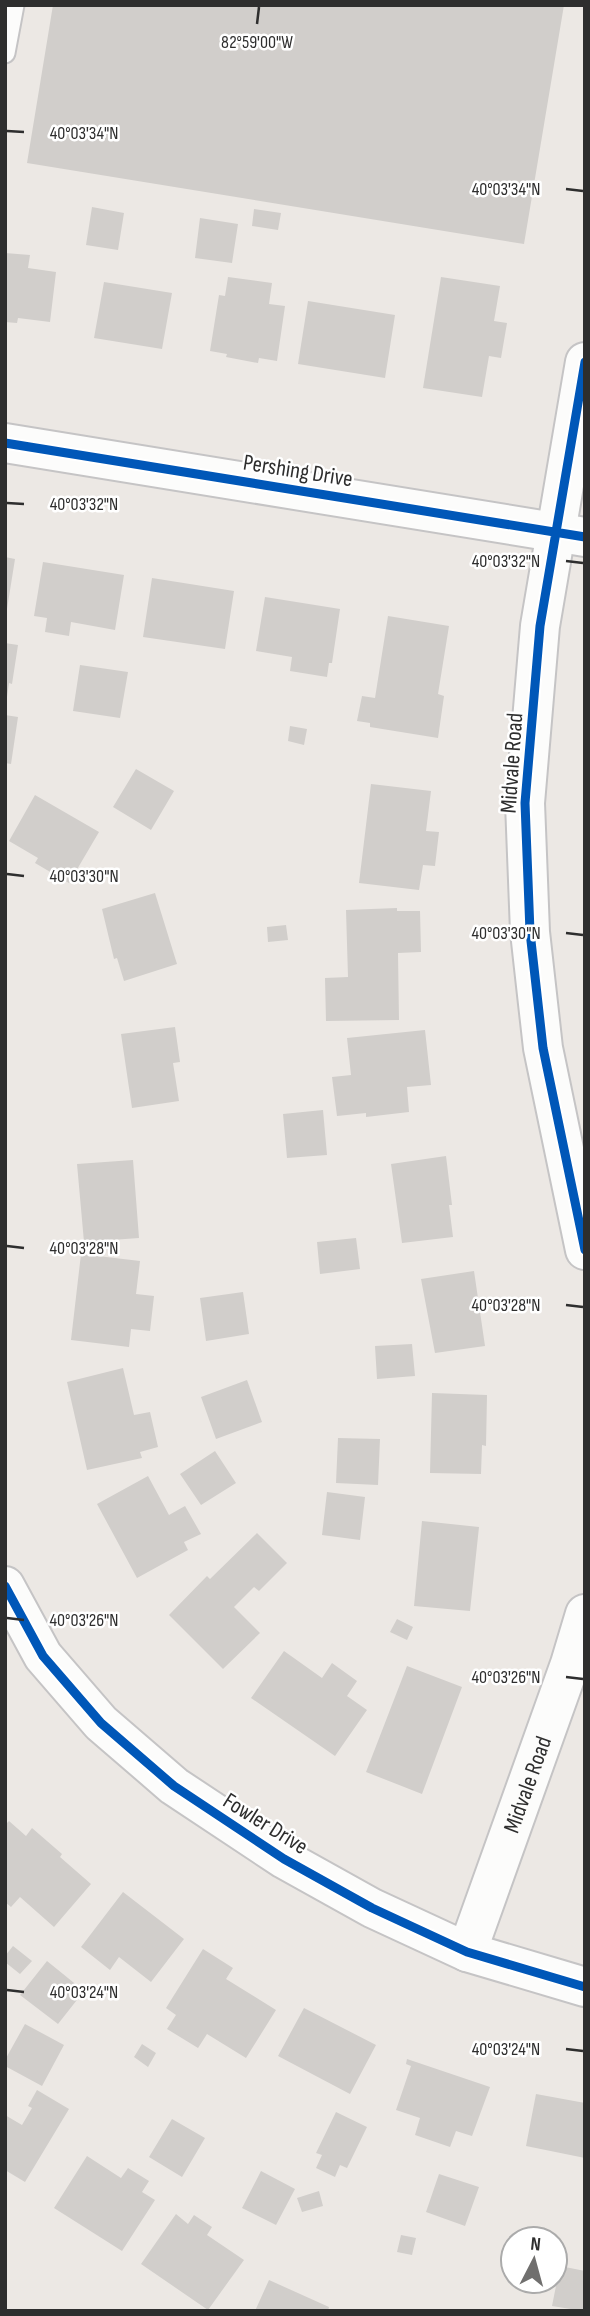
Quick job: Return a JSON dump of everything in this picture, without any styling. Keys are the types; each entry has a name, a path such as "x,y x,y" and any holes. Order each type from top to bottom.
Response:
{"street":[{"name":"Midvale Road","path":"585,362 571,535 540,626 525,803 529,906 543,1048 585,1250"},
{"name":"Pershing Drive","path":"5,443 571,535"},
{"name":"Fowler Drive","path":"5,1587 43,1656 102,1723 174,1786 284,1859 372,1908 467,1952 585,1987"},
{"name":"Midvale Road","path":"467,1952 585,1614"}],"lane":[{"path":"5,53 13,5"}],"building":[{"path":"53,5 564,5 524,244 27,163"},
{"path":"92,207 124,213 118,250 86,245"},
{"path":"254,209 281,213 278,230 252,226"},
{"path":"200,218 238,224 232,263 195,258"},
{"path":"5,253 30,255 28,268 56,272 50,322 18,318 17,323 5,322"},
{"path":"228,277 272,283 269,304 285,306 277,361 259,358 258,363 210,351 219,295 225,296"},
{"path":"441,277 500,286 494,321 507,323 501,358 489,356 482,397 423,388"},
{"path":"104,282 172,293 162,349 94,338"},
{"path":"308,301 395,315 385,378 298,364"},
{"path":"5,557 15,559 7,609 5,608"},
{"path":"43,562 124,575 115,630 71,622 69,636 45,632 47,618 34,616"},
{"path":"152,578 234,591 225,649 143,637"},
{"path":"265,597 340,609 332,663 329,663 327,677 290,671 292,657 256,651"},
{"path":"388,616 449,626 438,694 444,696 438,738 370,727 370,723 357,721 362,696 375,698"},
{"path":"5,643 18,645 12,684 9,683 7,697"},
{"path":"80,665 128,672 120,718 73,711"},
{"path":"5,715 18,717 11,764 5,763"},
{"path":"290,726 307,729 304,745 288,741"},
{"path":"136,769 174,791 151,830 113,807"},
{"path":"371,784 431,791 426,831 439,832 435,866 423,865 419,890 359,883"},
{"path":"35,795 99,832 69,883 35,863 38,858 9,841"},
{"path":"155,893 177,964 124,981 117,958 114,959 102,909"},
{"path":"397,908 397,911 420,911 421,952 398,953 399,1020 326,1021 325,978 348,977 346,910"},
{"path":"286,925 288,940 268,942 267,927"},
{"path":"175,1027 180,1062 173,1063 179,1101 132,1108 121,1034"},
{"path":"425,1030 431,1085 407,1087 409,1112 366,1117 366,1113 337,1116 332,1077 351,1075 347,1038"},
{"path":"323,1110 327,1155 287,1158 283,1114"},
{"path":"446,1156 453,1237 402,1243 391,1164"},
{"path":"133,1160 139,1238 84,1242 77,1164"},
{"path":"356,1238 360,1269 320,1274 317,1242"},
{"path":"81,1254 140,1261 136,1294 154,1296 150,1331 131,1329 129,1347 71,1340"},
{"path":"474,1271 485,1346 435,1353 421,1279"},
{"path":"243,1292 249,1334 206,1341 200,1298"},
{"path":"412,1344 415,1376 377,1379 375,1346"},
{"path":"123,1368 134,1415 150,1412 158,1447 140,1452 142,1458 87,1470 67,1382"},
{"path":"247,1380 262,1422 216,1439 201,1397"},
{"path":"432,1393 487,1395 486,1446 482,1445 481,1474 430,1473"},
{"path":"338,1438 380,1439 378,1485 336,1483"},
{"path":"215,1451 236,1483 201,1505 180,1474"},
{"path":"148,1476 169,1515 185,1506 201,1534 184,1542 188,1550 137,1578 97,1504"},
{"path":"327,1492 365,1497 360,1540 322,1535"},
{"path":"422,1521 479,1527 470,1611 414,1606"},
{"path":"257,1533 287,1563 259,1591 254,1587 234,1607 260,1633 223,1669 169,1615 207,1576 210,1579"},
{"path":"397,1619 413,1627 407,1640 390,1632"},
{"path":"284,1651 322,1678 332,1663 357,1681 347,1696 367,1710 335,1756 251,1698"},
{"path":"407,1666 462,1687 422,1794 366,1772"},
{"path":"9,1821 26,1836 32,1828 91,1884 54,1927 20,1897 11,1907 5,1902 5,1825"},
{"path":"123,1892 184,1939 151,1982 119,1957 110,1970 81,1947"},
{"path":"13,1946 32,1961 20,1974 5,1962 5,1956"},
{"path":"203,1949 233,1968 226,1979 276,2010 246,2058 207,2034 198,2048 167,2029 176,2015 166,2008"},
{"path":"47,1961 84,1991 58,2024 20,1995"},
{"path":"304,2008 376,2045 350,2094 278,2056"},
{"path":"25,2024 64,2045 42,2086 5,2066 5,2060"},
{"path":"142,2044 156,2053 148,2067 134,2057"},
{"path":"407,2059 490,2087 472,2136 456,2131 450,2147 415,2135 420,2118 396,2110 411,2066 406,2064"},
{"path":"37,2090 69,2109 25,2182 5,2170 5,2115 22,2125 32,2108 28,2106"},
{"path":"536,2094 585,2103 585,2158 526,2146"},
{"path":"336,2112 367,2127 347,2168 340,2165 335,2177 316,2168 322,2155 316,2153"},
{"path":"172,2119 205,2138 182,2177 149,2157"},
{"path":"87,2156 121,2178 128,2168 149,2181 142,2192 155,2200 122,2251 54,2208"},
{"path":"261,2171 295,2189 276,2225 242,2208"},
{"path":"439,2174 479,2187 465,2226 426,2212"},
{"path":"319,2191 323,2206 302,2212 297,2198"},
{"path":"176,2214 188,2224 194,2215 212,2227 207,2235 244,2260 208,2310 141,2264"},
{"path":"401,2235 416,2238 412,2255 397,2252"},
{"path":"569,2268 585,2271 583,2311 552,2306 554,2295 569,2295"},
{"path":"269,2280 329,2307 328,2311 255,2311"}],"cycle path":[{"path":"585,362 540,626 525,803 530,932 543,1048 585,1250"},
{"path":"5,443 585,537"},
{"path":"5,1586 43,1656 101,1723 174,1786 284,1859 372,1908 467,1952 585,1987"}]}
